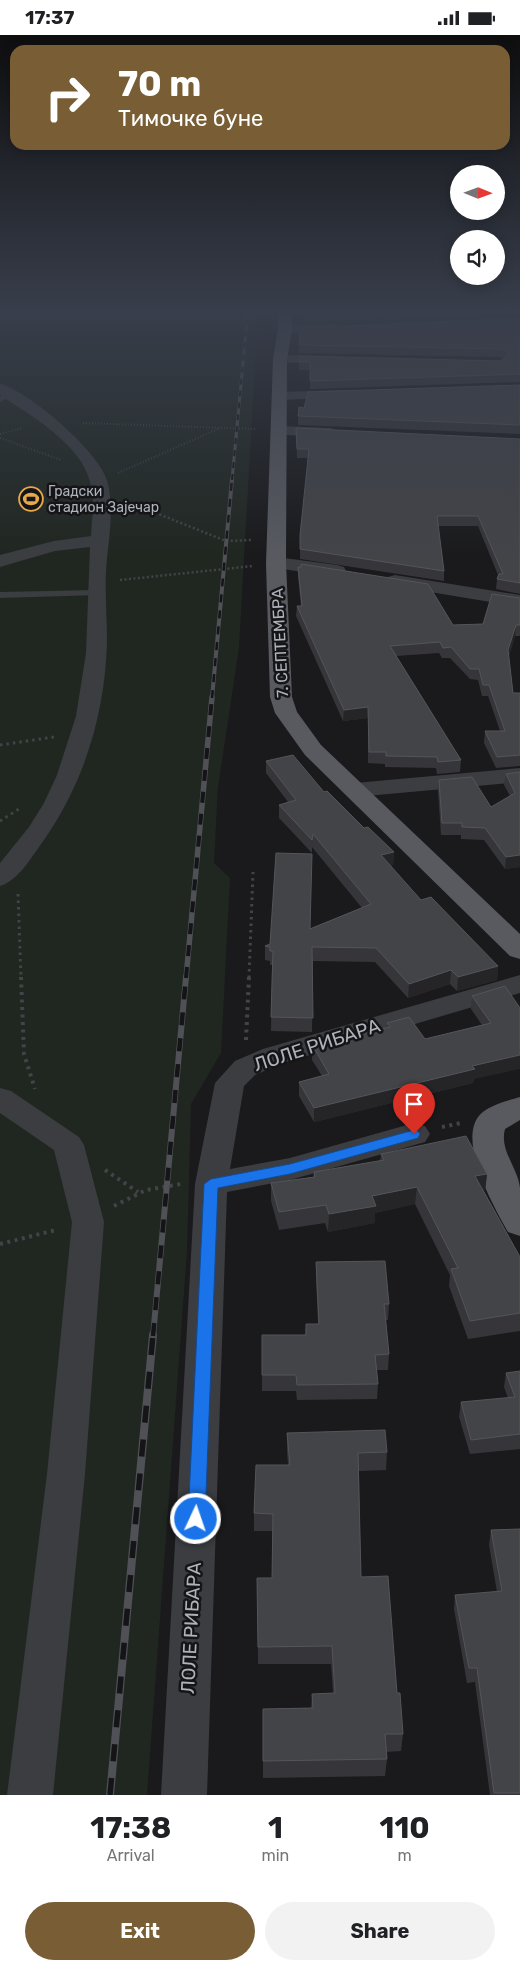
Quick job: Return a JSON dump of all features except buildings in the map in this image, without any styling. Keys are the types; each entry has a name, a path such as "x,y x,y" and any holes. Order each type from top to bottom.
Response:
{"main road":[{"name":"7. СЕПТЕМБРА","path":"280,392 276,563 281,697 286,713 313,750 520,950"},
{"path":"520,1108 503,1115 488,1126 486,1133 491,1155 520,1223"}],"street":[{"path":"280,396 356,393"},
{"path":"0,878 16,861 53,811 63,792 82,732 90,701 96,653 96,588 99,540 98,482 76,445 47,422 3,394"},
{"path":"280,431 344,434"},
{"path":"0,561 54,546 99,540"},
{"path":"276,563 358,575"},
{"path":"377,578 520,601"},
{"path":"355,790 520,775"},
{"name":"ЛОЛЕ РИБАРА","path":"184,1795 211,1184 230,1083 245,1068 273,1055 520,984"},
{"path":"0,1098 68,1145 88,1222 65,1484 30,1795"},
{"path":"211,1184 290,1169 414,1134"}],"lane":[{"path":"0,595 96,588"}],"path":[{"path":"47,422 220,427 280,431"},
{"path":"98,482 220,427"},
{"path":"0,438 226,541 277,539"},
{"path":"96,588 276,563"},
{"path":"0,745 82,732"},
{"path":"16,861 24,1054 48,1131"},
{"path":"245,1068 253,872"},
{"path":"414,1134 465,1122 488,1126"},
{"path":"138,1192 166,1184 211,1184"},
{"path":"0,1244 88,1222"}],"shaded area":[{"path":"0,392 253,392 239,648 218,787 214,863 230,878 221,1053 191,1104 187,1251 147,1795 0,1795"}],"railway":[{"path":"232,480 240,392"},
{"path":"212,698 232,479"},
{"path":"186,978 212,697"},
{"path":"153,1336 186,977"},
{"path":"110,1795 153,1335"}],"place":[{"name":"Градски стадион Зајечар","path":"31,499"}],"route":[{"path":"196,1519 211,1184 290,1169 414,1134"}]}
